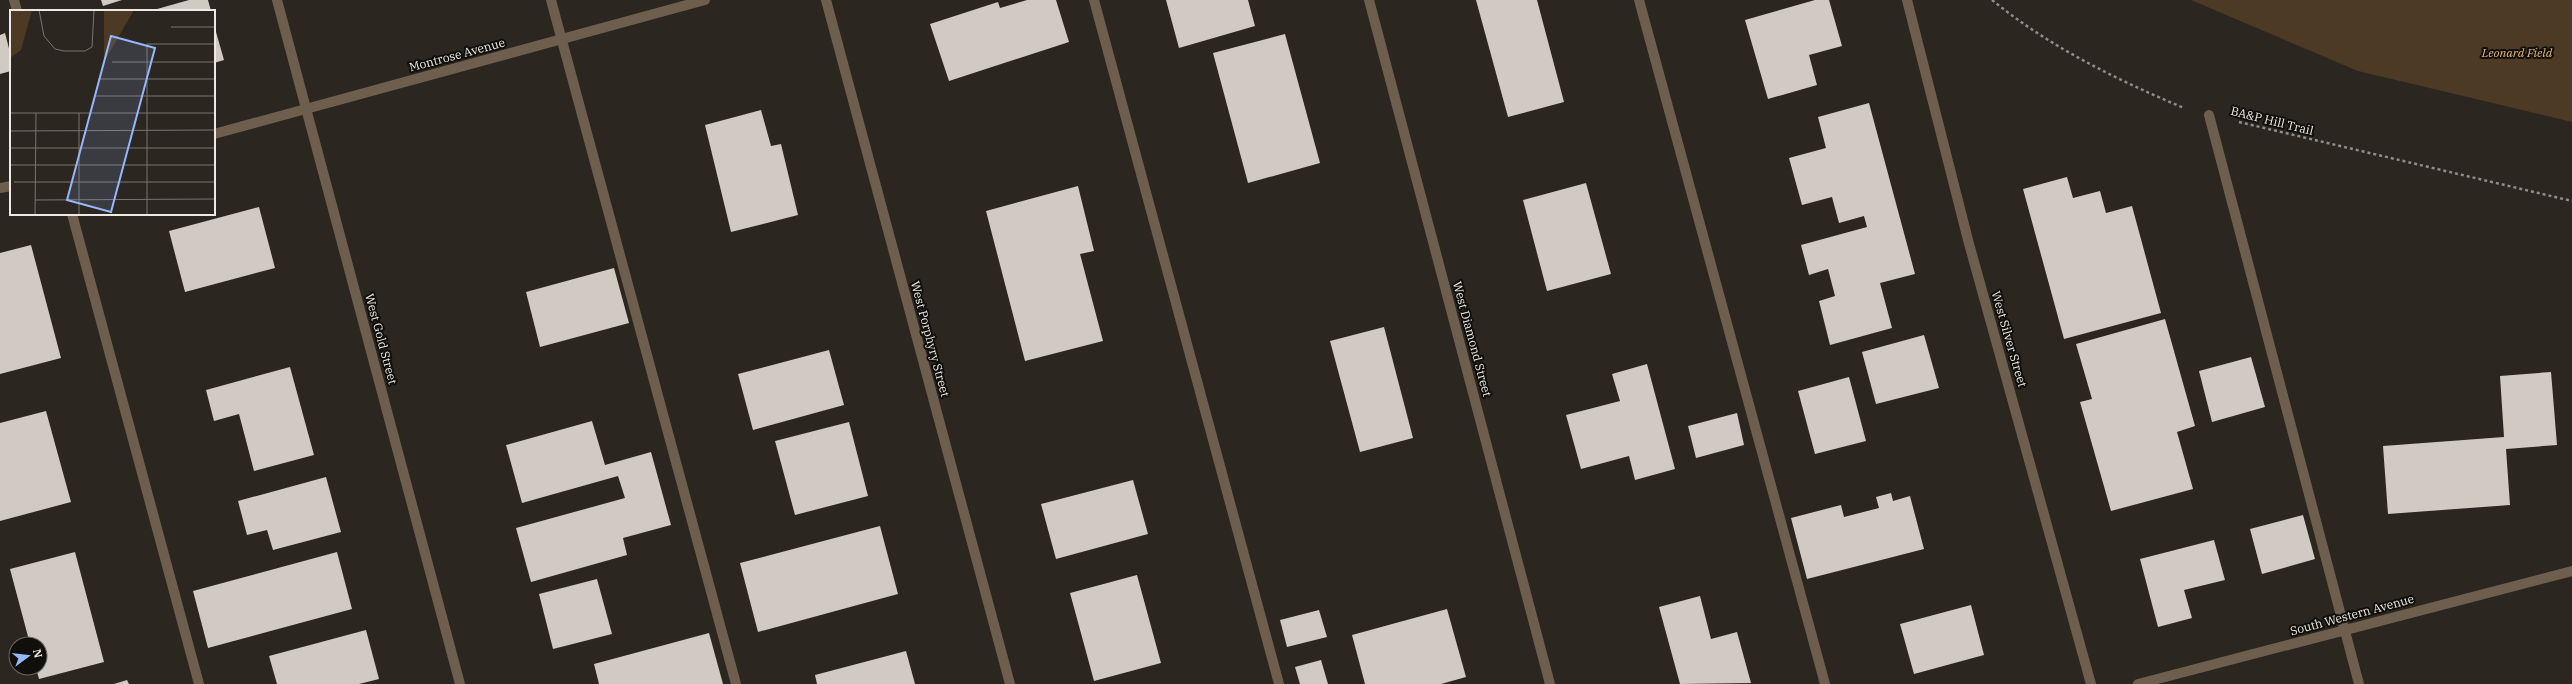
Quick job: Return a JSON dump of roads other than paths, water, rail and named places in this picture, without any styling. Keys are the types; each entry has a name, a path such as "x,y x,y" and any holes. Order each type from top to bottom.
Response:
{"street":[{"path":"14,0 17,10"},
{"name":"West Gold Street","path":"277,0 460,684"},
{"path":"550,0 736,684"},
{"name":"Montrose Avenue","path":"215,134 706,0"},
{"name":"West Porphyry Street","path":"826,0 1010,684"},
{"path":"1094,0 1279,684"},
{"name":"West Diamond Street","path":"1369,0 1550,684"},
{"path":"1639,0 1825,684"},
{"name":"West Silver Street","path":"1907,0 1968,240 2092,684"},
{"path":"2209,115 2359,684"},
{"path":"0,188 10,186"},
{"path":"72,215 199,684"},
{"name":"South Western Avenue","path":"2138,684 2572,571"}],"park label":[{"name":"Leonard Field","path":"2517,53"}]}
